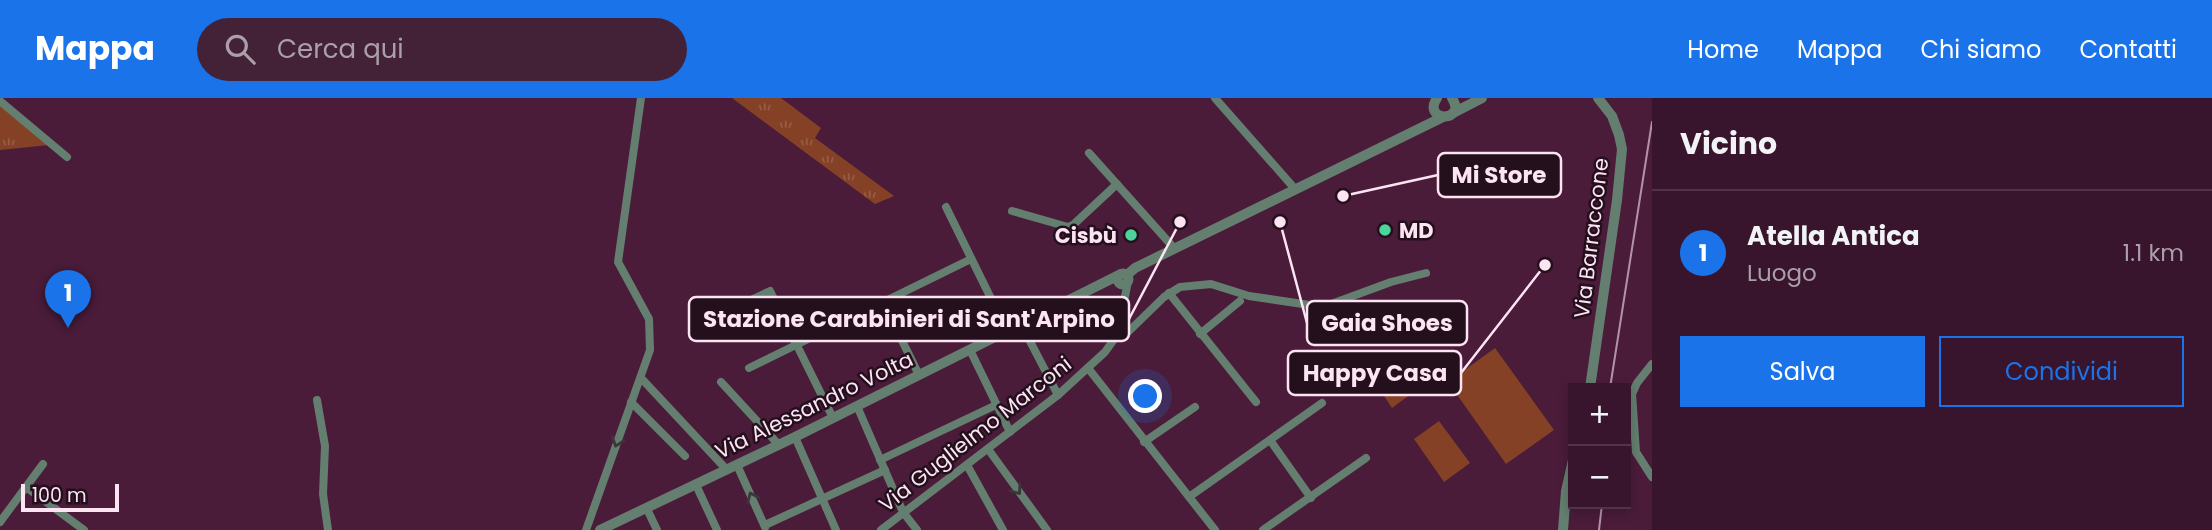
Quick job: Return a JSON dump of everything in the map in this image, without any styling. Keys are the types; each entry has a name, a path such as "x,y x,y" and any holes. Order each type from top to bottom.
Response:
{"street":[{"path":"586,530 650,349 649,319 618,262 641,98"},
{"path":"1215,98 1295,189"},
{"name":"Via Barraccone","path":"1591,383 1622,149 1612,116 1598,98"},
{"path":"1436,101 1437,115 1448,115 1455,108 1453,100"},
{"name":"Via Alessandro Volta","path":"1453,100 1466,104 1478,100"},
{"name":"Via Alessandro Volta","path":"600,530 779,445 1021,324 1124,282 1135,268 1478,100"},
{"path":"0,101 67,157"},
{"name":"Via Alessandro Volta","path":"1410,132 1428,118 1436,101"},
{"path":"1089,153 1174,248"},
{"path":"1012,211 1068,227 1073,226 1117,184"},
{"path":"946,207 1007,331"},
{"path":"749,368 971,258"},
{"path":"1115,338 1126,334 1169,293 1180,287 1211,284 1250,296 1323,307 1391,282 1426,273"},
{"name":"Via Guglielmo Marconi","path":"881,530 1058,395 1088,368 1115,338 1119,328 1124,282"},
{"path":"704,322 770,291 833,418"},
{"path":"1169,293 1255,402"},
{"path":"1200,334 1240,301"},
{"path":"883,302 919,375"},
{"path":"1021,324 1058,395"},
{"path":"970,349 1010,432"},
{"path":"1652,364 1632,394 1636,452 1652,477"},
{"path":"1088,368 1215,530"},
{"path":"641,378 727,470"},
{"path":"721,382 779,445"},
{"path":"317,400 325,446 323,494 328,530"},
{"path":"631,402 685,456"},
{"path":"1189,497 1322,403"},
{"path":"880,460 996,405"},
{"path":"857,406 903,512 917,530"},
{"path":"1144,442 1195,407"},
{"path":"795,437 836,530"},
{"path":"1270,440 1311,498"},
{"path":"988,449 1047,530"},
{"path":"1263,530 1366,458"},
{"path":"6,530 0,524 43,464"},
{"path":"737,465 766,528 822,498 885,470"},
{"path":"967,465 1003,530"},
{"path":"1563,530 1568,482"},
{"path":"696,485 717,530"},
{"path":"26,487 84,530"},
{"path":"647,509 657,530"}],"green space":[{"path":"732,98 781,98 821,128 815,138 894,196 875,204"},
{"path":"0,104 49,145 0,150"},
{"path":"1495,348 1554,430 1506,464 1448,382"},
{"path":"1412,371 1423,385 1392,408 1382,393"},
{"path":"1439,421 1470,463 1444,482 1414,439"}],"railway":[{"path":"1611,383 1652,122"},
{"path":"1599,530 1601,509"}],"place":[{"name":"Mi Store","path":"1343,196"},
{"name":"Stazione Carabinieri di Sant'Arpino","path":"1180,222"},
{"name":"Gaia Shoes","path":"1280,222"},
{"name":"MD","path":"1385,230"},
{"name":"Cisbù","path":"1131,235"},
{"name":"Happy Casa","path":"1545,265"},
{"name":"Atella Antica","path":"68,328"}]}
